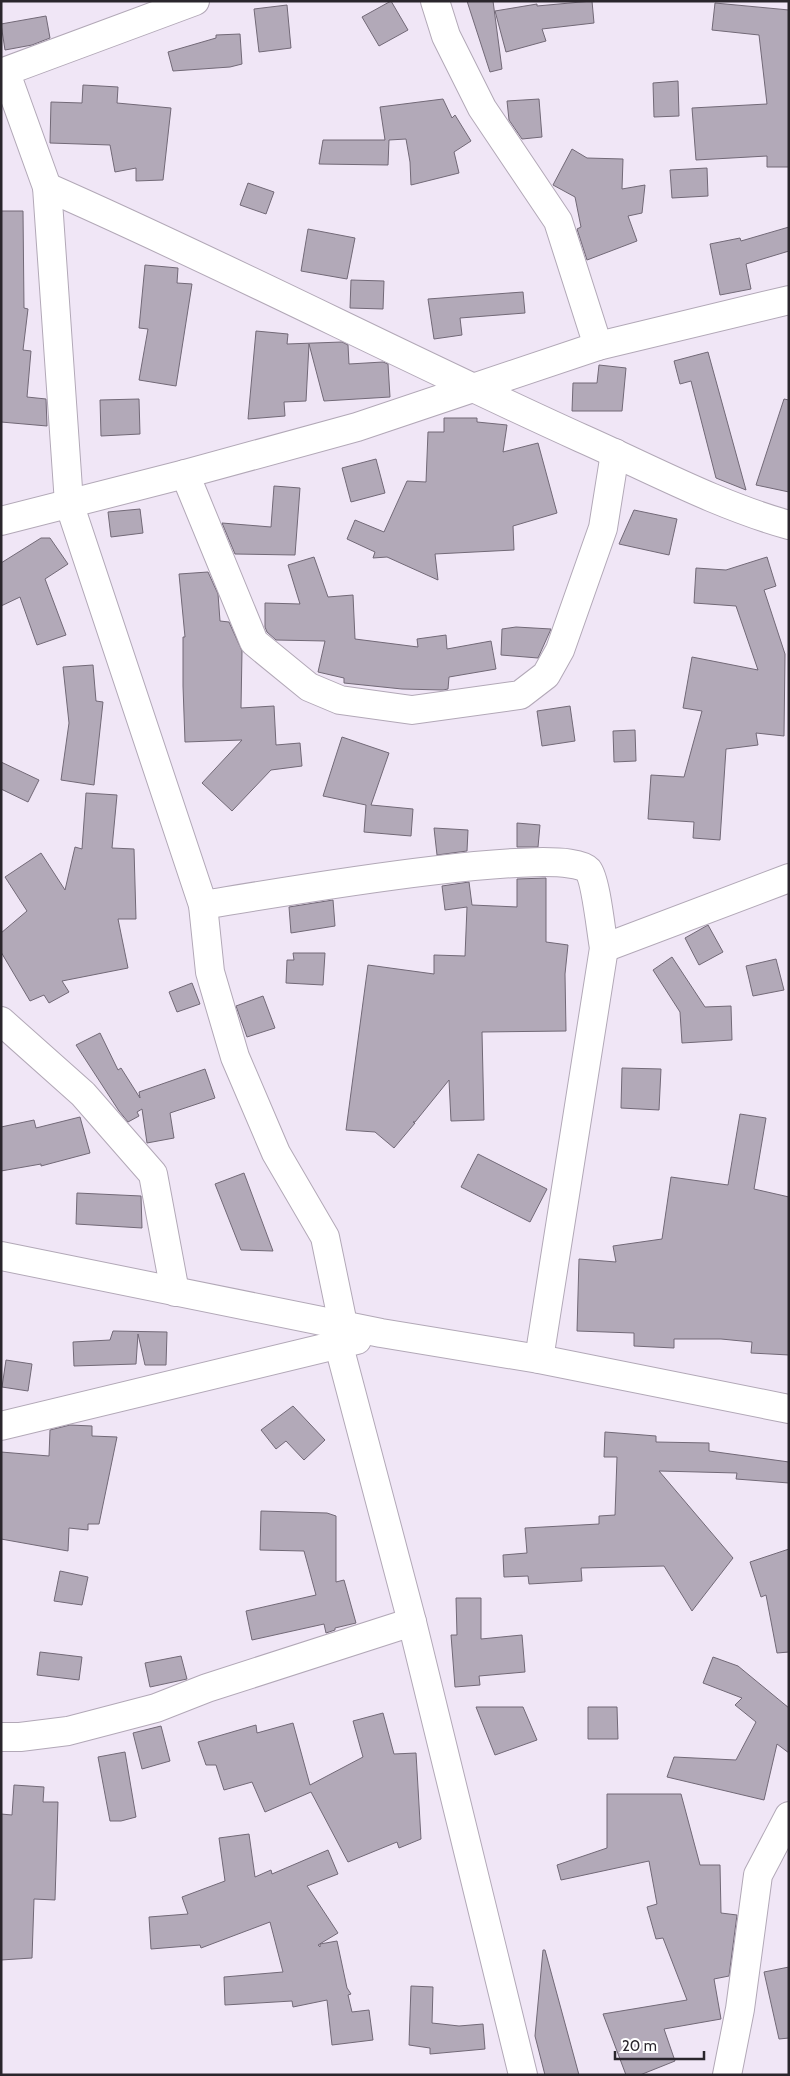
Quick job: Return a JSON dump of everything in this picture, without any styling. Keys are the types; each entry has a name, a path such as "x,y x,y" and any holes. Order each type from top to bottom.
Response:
{"street":[{"path":"195,1 4,73 47,187 69,504 203,905 210,972 235,1057 276,1153 325,1237 341,1335 523,2075"},
{"path":"435,1 446,36 482,108 558,222 598,346"},
{"path":"47,187 150,232 470,388 690,488 772,521 789,525"},
{"path":"1,520 185,474 357,427 598,346 789,300"},
{"path":"185,474 254,642 309,687 340,700 412,710 520,695 546,675 560,650 603,528 615,453"},
{"path":"203,905 424,871 519,863 580,865 587,870 592,877 604,948 539,1359"},
{"path":"604,948 789,878"},
{"path":"1,1021 82,1094 154,1174 175,1292"},
{"path":"1,1256 175,1292 341,1335"},
{"path":"1,1426 341,1335 381,1333 539,1359 789,1409"},
{"path":"1,1737 20,1737 68,1731 156,1708 208,1688 412,1622"},
{"path":"727,2075 740,2009 758,1875 789,1816"}],"building":[{"path":"391,1 408,30 379,46 362,17"},
{"path":"467,1 493,1 502,69 490,72"},
{"path":"592,1 594,23 542,29 546,41 506,52 495,11 537,4 537,6"},
{"path":"715,3 789,10 789,167 767,167 767,156 696,160 692,108 767,104 759,35 712,30"},
{"path":"287,5 291,48 259,52 254,9"},
{"path":"46,16 50,38 32,45 5,50 1,24"},
{"path":"240,34 242,64 230,67 173,71 168,52 216,38 216,35"},
{"path":"678,81 679,116 654,117 653,83"},
{"path":"83,85 118,87 117,103 171,108 163,180 136,181 136,168 115,172 110,145 50,143 51,102 82,103"},
{"path":"443,99 452,118 455,115 471,141 454,152 459,173 411,185 406,139 389,140 388,165 319,164 323,140 385,140 380,107"},
{"path":"539,99 542,137 522,139 509,120 507,101"},
{"path":"572,149 587,158 623,159 622,189 645,185 642,213 628,216 637,241 587,260 577,229 581,227 575,197 553,185"},
{"path":"707,168 708,196 672,198 670,170"},
{"path":"248,183 274,192 266,214 240,205"},
{"path":"1,211 23,211 24,308 28,309 23,350 31,351 27,397 46,399 47,426 1,422"},
{"path":"789,227 789,251 746,264 751,289 720,295 710,244 740,238 741,241"},
{"path":"308,229 355,238 347,279 301,271"},
{"path":"145,265 178,268 177,283 192,284 176,386 139,380 148,329 139,328"},
{"path":"351,280 384,281 383,309 350,308"},
{"path":"523,292 525,313 460,318 462,335 434,339 428,299"},
{"path":"256,331 288,334 287,344 342,342 348,345 349,364 383,362 388,364 390,397 324,401 309,344 306,401 284,402 285,416 248,419"},
{"path":"708,352 746,490 716,478 691,381 680,384 674,361"},
{"path":"599,365 626,368 622,411 572,411 573,383 597,383"},
{"path":"139,399 140,434 101,436 100,400"},
{"path":"784,399 789,400 789,492 756,485"},
{"path":"444,418 477,418 477,422 507,425 503,452 538,443 557,513 513,526 514,550 435,554 438,580 387,557 373,558 375,552 347,539 355,520 384,532 407,481 426,482 428,432 444,432"},
{"path":"376,459 385,493 351,502 342,468"},
{"path":"274,486 300,488 295,555 235,554 222,523 271,527"},
{"path":"140,509 143,533 111,537 108,512"},
{"path":"634,510 677,519 669,555 619,544"},
{"path":"41,538 50,538 68,564 45,579 66,635 37,645 20,597 1,606 1,563"},
{"path":"314,557 328,597 353,595 355,639 418,647 417,639 446,635 447,649 491,641 496,669 449,677 448,689 443,690 402,689 344,683 344,678 318,672 325,641 276,640 267,632 265,627 265,603 300,604 288,565"},
{"path":"767,557 776,586 764,590 785,654 784,736 756,733 758,745 726,749 720,840 693,838 694,822 648,819 651,775 684,777 702,711 683,708 692,657 758,670 736,606 694,603 696,568 726,570"},
{"path":"208,572 218,594 220,621 229,622 242,651 241,708 274,706 276,745 300,743 302,766 271,770 232,811 202,783 242,740 185,742 183,637 185,637 179,574"},
{"path":"516,627 551,629 538,658 501,655 502,629"},
{"path":"93,665 96,701 103,702 94,785 61,780 69,723 63,667"},
{"path":"570,706 575,741 542,746 537,711"},
{"path":"635,730 636,761 614,762 613,731"},
{"path":"342,737 389,753 371,805 413,809 411,836 364,832 366,805 323,796"},
{"path":"1,762 39,780 28,802 1,789"},
{"path":"86,793 117,795 112,848 134,849 136,919 118,919 128,968 62,981 69,992 49,1003 44,995 30,1001 1,952 1,933 27,911 5,877 41,853 65,890 75,847 82,849"},
{"path":"517,823 540,825 538,847 517,847"},
{"path":"434,828 468,830 467,851 437,855"},
{"path":"546,878 546,942 568,945 565,974 566,1031 482,1032 484,1120 451,1121 449,1080 415,1122 413,1122 415,1123 394,1148 375,1132 346,1130 368,965 434,974 434,955 465,956 467,907 445,910 442,886 469,882 472,905 517,907 517,879"},
{"path":"333,900 335,926 291,933 289,907"},
{"path":"708,925 723,952 699,965 685,938"},
{"path":"293,953 325,953 323,985 286,983 287,960 294,960"},
{"path":"672,957 705,1007 731,1006 732,1040 682,1043 680,1012 653,970"},
{"path":"776,959 784,990 753,996 746,966"},
{"path":"192,983 200,1004 177,1012 169,992"},
{"path":"263,996 275,1028 247,1037 236,1006"},
{"path":"100,1033 118,1070 121,1068 140,1098 139,1092 205,1069 215,1098 170,1113 174,1138 147,1143 142,1109 137,1112 139,1116 128,1122 76,1045"},
{"path":"622,1068 661,1069 659,1110 621,1108"},
{"path":"740,1114 766,1118 754,1189 789,1197 789,1355 751,1353 752,1342 721,1339 674,1339 674,1348 634,1346 634,1333 577,1331 579,1259 616,1262 613,1246 662,1239 671,1177 728,1185"},
{"path":"80,1117 90,1153 41,1166 41,1164 1,1171 1,1127 34,1120 36,1128"},
{"path":"478,1154 547,1189 530,1222 461,1187"},
{"path":"244,1173 273,1251 241,1250 215,1184"},
{"path":"77,1193 141,1196 142,1228 76,1224"},
{"path":"113,1331 167,1332 166,1365 145,1365 138,1334 136,1364 74,1366 73,1342 110,1340"},
{"path":"6,1360 32,1364 28,1391 2,1387"},
{"path":"293,1406 325,1440 304,1460 286,1441 276,1449 261,1430"},
{"path":"70,1425 92,1426 92,1436 117,1437 99,1524 88,1524 88,1530 69,1528 68,1551 1,1539 1,1452 49,1456 50,1430"},
{"path":"605,1432 656,1436 656,1442 709,1443 709,1451 789,1462 789,1483 736,1479 737,1473 659,1471 733,1558 692,1611 664,1566 581,1568 582,1581 529,1584 528,1576 504,1577 503,1555 527,1553 525,1528 599,1524 599,1516 615,1515 617,1457 604,1457"},
{"path":"261,1511 327,1513 336,1516 336,1582 344,1580 356,1623 335,1628 335,1630 326,1633 324,1624 252,1640 246,1611 316,1595 304,1551 260,1550"},
{"path":"789,1549 789,1652 777,1653 766,1595 761,1597 750,1562"},
{"path":"60,1571 88,1577 82,1605 54,1601"},
{"path":"456,1598 481,1598 481,1639 522,1635 525,1672 479,1676 480,1685 455,1687 451,1635 457,1635"},
{"path":"40,1652 82,1657 79,1680 37,1675"},
{"path":"181,1656 187,1679 150,1687 145,1663"},
{"path":"713,1657 738,1666 789,1708 789,1753 777,1744 764,1800 667,1777 674,1757 736,1760 756,1722 735,1705 742,1698 703,1683"},
{"path":"476,1707 523,1707 537,1740 495,1755"},
{"path":"588,1707 617,1707 618,1739 588,1739"},
{"path":"383,1713 394,1754 416,1753 421,1839 399,1848 397,1842 348,1862 311,1792 265,1812 252,1782 224,1790 216,1765 206,1765 198,1742 256,1725 257,1733 293,1723 310,1785 363,1757 353,1721"},
{"path":"161,1726 170,1761 142,1769 133,1733"},
{"path":"125,1752 136,1817 121,1821 110,1821 98,1757"},
{"path":"14,1785 44,1787 43,1802 58,1802 55,1900 34,1899 32,1958 1,1960 1,1814 12,1815"},
{"path":"607,1794 681,1794 700,1865 720,1865 721,1913 737,1915 729,1976 714,1979 721,2019 664,2029 675,2061 640,2075 626,2075 603,2014 687,2000 663,1938 656,1939 647,1907 657,1904 649,1861 561,1880 557,1865 607,1848"},
{"path":"249,1834 255,1877 271,1870 272,1874 328,1850 338,1874 307,1886 338,1933 318,1945 320,1947 320,1944 337,1941 347,1988 351,1994 348,1995 352,2012 369,2010 373,2040 332,2045 327,2000 293,2007 292,2001 225,2005 224,1977 283,1972 270,1922 201,1948 200,1945 151,1949 149,1917 188,1914 182,1897 225,1881 219,1838"},
{"path":"543,1950 545,1950 579,2075 545,2075 535,2036"},
{"path":"789,1967 789,2038 779,2039 764,1972"},
{"path":"411,1986 433,1987 432,2023 459,2026 483,2024 485,2049 430,2054 430,2048 409,2045"}]}
